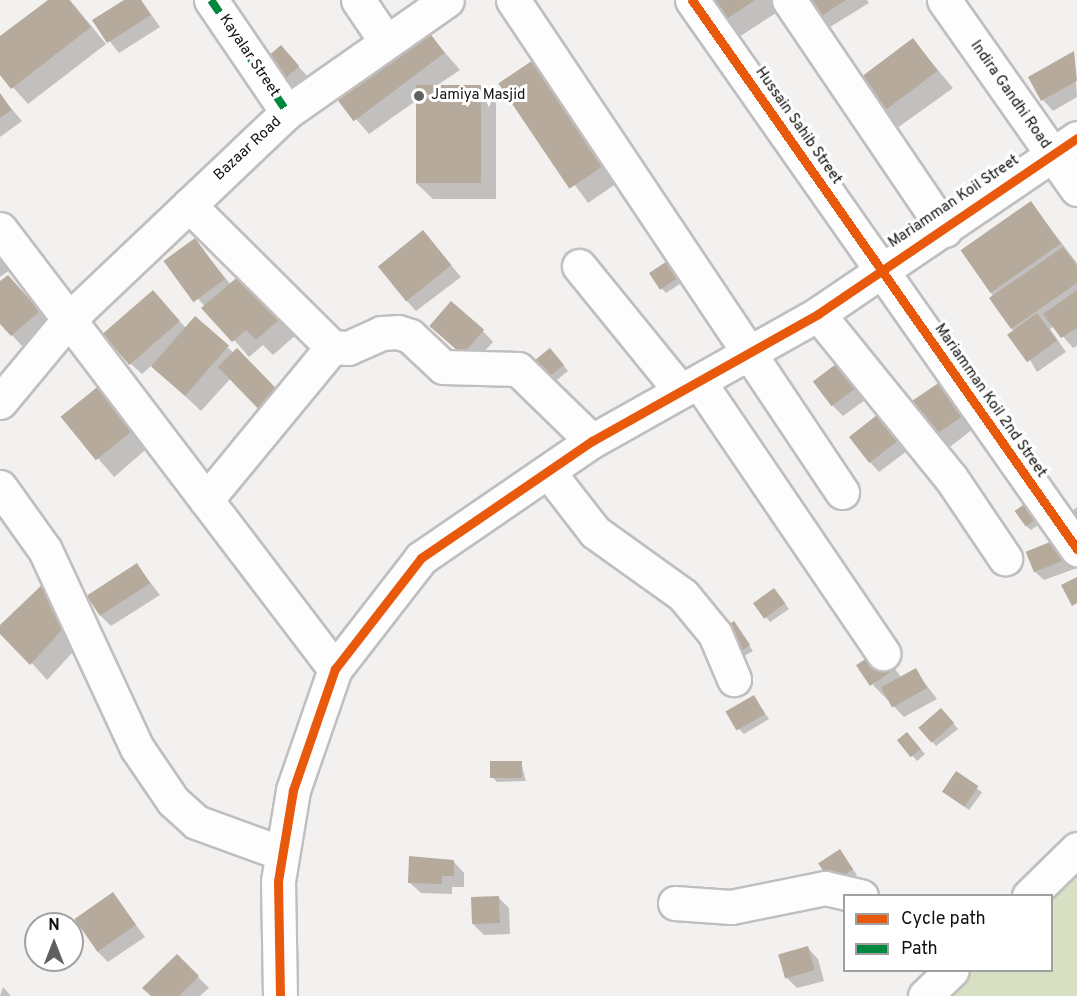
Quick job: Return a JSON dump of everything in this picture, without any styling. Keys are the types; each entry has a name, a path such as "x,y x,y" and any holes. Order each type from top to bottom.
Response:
{"street":[{"name":"Kayalar Street","path":"211,0 287,112"},
{"path":"358,0 385,40"},
{"name":"Bazaar Road","path":"0,402 68,320 287,112 385,40 447,0"},
{"path":"513,0 842,492"},
{"name":"Hussain Sahib Street","path":"692,0 879,270"},
{"path":"789,0 945,230"},
{"name":"Indira Gandhi Road","path":"944,0 1065,146 1077,189"},
{"name":"Mariamman Koil Street","path":"286,993 281,853 294,790 335,669 421,558 550,474 592,441 689,386 753,356 818,314 879,270 945,230 1065,146"},
{"path":"189,205 332,347 348,348 381,333 398,332 410,336 442,367 518,369 592,441"},
{"path":"0,229 335,669"},
{"path":"579,266 689,386 883,653"},
{"name":"Mariamman Koil 2nd Street","path":"879,270 1077,549"},
{"path":"818,314 951,478 1005,558"},
{"path":"206,500 332,347"},
{"path":"550,474 595,532 683,596 715,634 734,679"},
{"path":"0,487 45,550 137,748 173,801 196,822 281,853"},
{"path":"1031,894 1077,849"},
{"path":"675,903 731,907 825,888 852,894"}],"green space":[{"path":"1077,863 1077,996 938,996 963,972 1053,972 1053,895"}],"building":[{"path":"48,0 69,0 91,27 11,89 0,75 0,36"},
{"path":"124,0 141,0 151,15 107,43 92,20"},
{"path":"702,0 755,0 719,24"},
{"path":"808,0 846,0 818,18"},
{"path":"429,32 445,53 354,121 338,101"},
{"path":"913,38 938,71 876,117 852,84"},
{"path":"281,45 299,66 278,85 260,63"},
{"path":"1074,51 1077,81 1041,101 1028,77"},
{"path":"539,56 610,161 569,189 498,83"},
{"path":"416,85 481,85 481,183 416,183"},
{"path":"0,93 12,110 0,118"},
{"path":"1031,201 1061,244 990,293 961,250"},
{"path":"423,230 451,265 406,301 378,267"},
{"path":"195,238 225,279 193,302 163,261"},
{"path":"1063,247 1077,266 1077,283 1011,329 989,298"},
{"path":"675,256 686,273 660,290 649,273"},
{"path":"241,274 281,318 256,340 246,330 232,342 201,308"},
{"path":"8,275 40,311 11,336 0,324 0,281"},
{"path":"153,290 180,321 129,365 102,334"},
{"path":"1077,290 1077,328 1061,338 1043,314"},
{"path":"451,301 484,330 463,355 429,326"},
{"path":"1037,313 1057,341 1027,362 1007,335"},
{"path":"195,316 229,346 185,396 151,367"},
{"path":"237,348 278,390 259,409 218,367"},
{"path":"550,348 564,365 540,385 526,368"},
{"path":"844,358 863,383 832,406 813,381"},
{"path":"943,380 966,414 928,440 905,406"},
{"path":"101,384 136,428 96,460 61,417"},
{"path":"886,408 906,434 869,463 849,437"},
{"path":"1034,497 1045,512 1026,526 1015,511"},
{"path":"1060,538 1068,558 1034,572 1026,552"},
{"path":"137,563 150,583 100,616 87,596"},
{"path":"1077,577 1077,603 1072,606 1061,585"},
{"path":"47,580 70,621 30,665 0,634 0,625"},
{"path":"774,588 785,603 764,619 753,603"},
{"path":"734,621 750,645 732,657 716,633"},
{"path":"880,649 894,670 870,686 856,665"},
{"path":"916,668 927,688 892,708 881,687"},
{"path":"754,695 765,714 736,731 725,712"},
{"path":"941,708 954,723 931,743 918,728"},
{"path":"907,732 921,749 911,757 897,740"},
{"path":"490,761 522,761 522,778 490,778"},
{"path":"956,771 978,786 964,807 942,792"},
{"path":"840,849 853,869 831,883 818,863"},
{"path":"409,856 454,860 454,876 442,876 442,884 408,883"},
{"path":"113,892 136,925 97,952 84,933 84,912"},
{"path":"499,896 500,923 472,924 471,897"},
{"path":"808,946 815,970 785,979 778,955"},
{"path":"177,954 199,976 179,996 151,996 142,988"}],"marked path":[{"path":"211,0 287,112"}],"cycle path":[{"path":"692,0 1077,549"},
{"path":"280,996 278,881 293,790 335,669 421,558 592,441 818,314 1077,138"}],"place":[{"name":"Jamiya Masjid","path":"419,96"}]}
